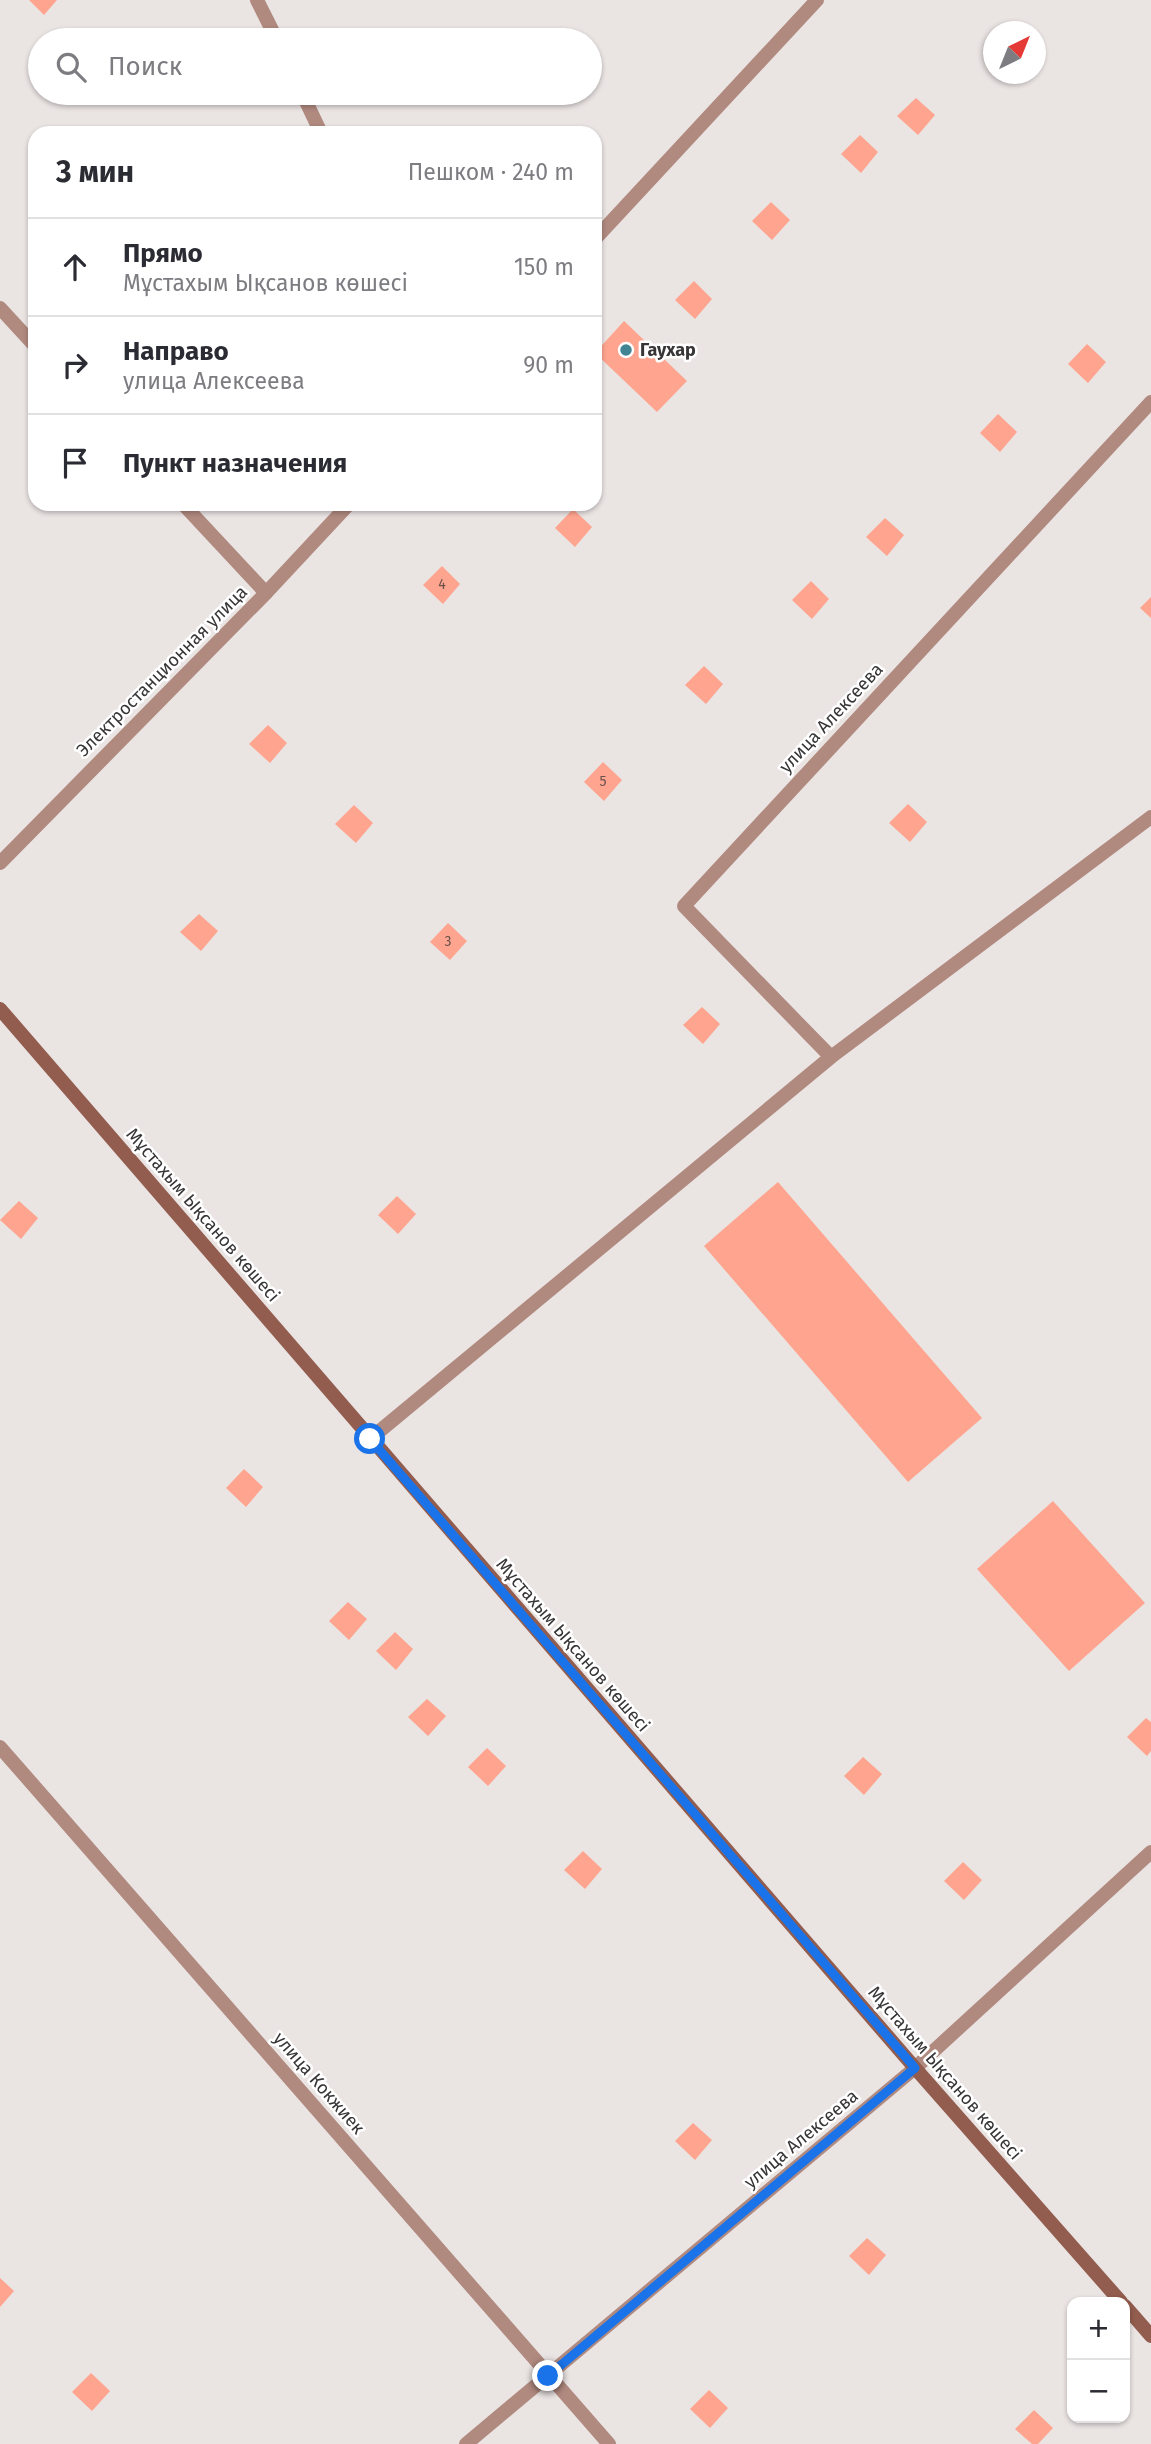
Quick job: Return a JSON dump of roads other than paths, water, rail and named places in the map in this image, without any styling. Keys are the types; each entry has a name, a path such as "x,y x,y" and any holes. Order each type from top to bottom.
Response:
{"main road":[{"name":"Мұстахым Ықсанов көшесі","path":"0,1009 915,2068 1117,2297"},
{"path":"1130,2312 1151,2336"}],"street":[{"path":"257,0 271,28"},
{"path":"602,231 817,0"},
{"path":"308,105 318,126"},
{"path":"0,308 28,338"},
{"name":"улица Алексеева","path":"831,1057 684,906 1151,402"},
{"path":"190,511 266,593"},
{"name":"Электростанционная улица","path":"0,863 266,593 342,511"},
{"path":"370,1439 831,1057 1151,817"},
{"name":"улица Кокжиек","path":"0,1747 608,2444"},
{"name":"улица Алексеева","path":"466,2444 915,2068 1151,1852"}],"place":[{"name":"Гаухар","path":"626,350"}]}
